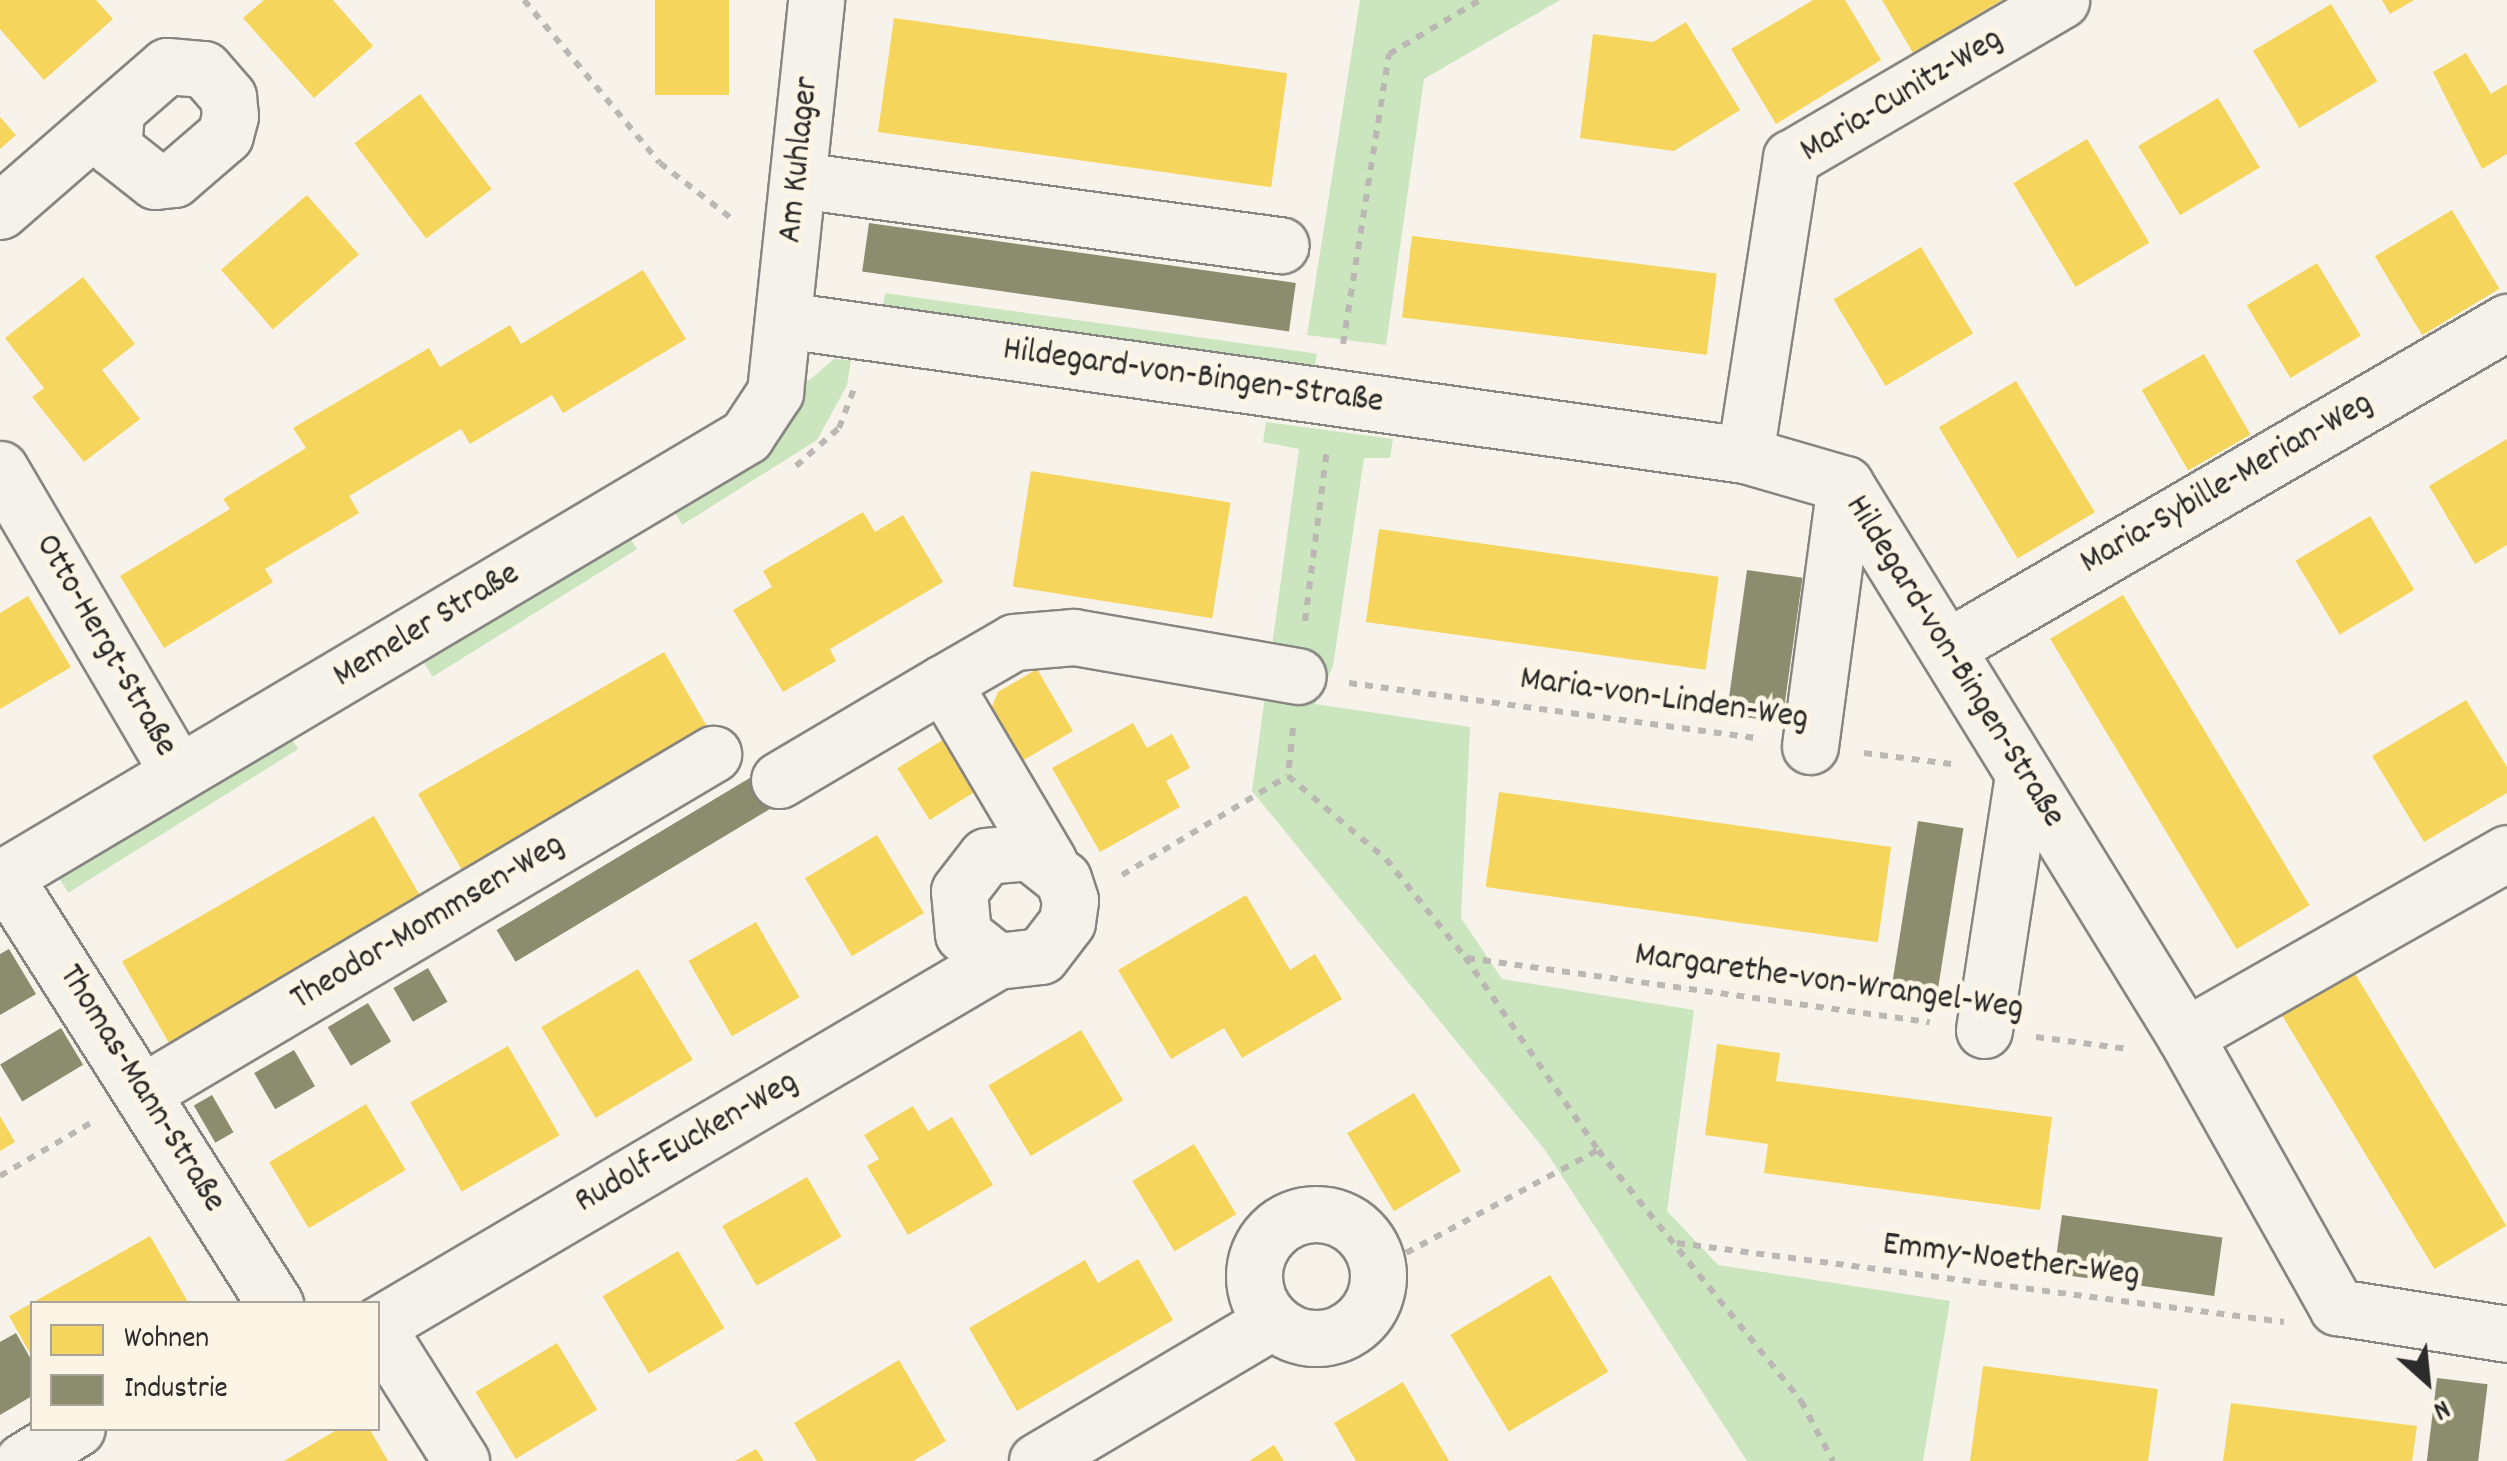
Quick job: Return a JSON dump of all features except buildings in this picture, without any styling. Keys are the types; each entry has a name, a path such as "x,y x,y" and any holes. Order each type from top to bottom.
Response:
{"street":[{"name":"Am Kuhlager","path":"784,320 816,0"},
{"name":"Maria-Cunitz-Weg","path":"1745,455 1791,158 2061,0"},
{"path":"0,211 116,111"},
{"path":"798,180 1281,245"},
{"name":"Hildegard-von-Bingen-Straße","path":"784,320 1745,455 1845,484 2185,1036 2337,1307"},
{"name":"Memeler Straße","path":"2,877 746,436 775,392 784,320"},
{"name":"Maria-Sybille-Merian-Weg","path":"1948,646 2507,322"},
{"name":"Otto-Hergt-Straße","path":"0,469 178,773"},
{"path":"1810,746 1845,484"},
{"path":"780,780 1014,642 1074,637 1298,676"},
{"path":"943,684 1059,881"},
{"name":"Theodor-Mommsen-Weg","path":"143,1092 713,754"},
{"path":"1984,1030 2023,774"},
{"path":"997,961 963,934 964,881 1007,850 1059,881"},
{"path":"2185,1036 2507,853"},
{"name":"Thomas-Mann-Straße","path":"2,877 273,1301"},
{"name":"Rudolf-Eucken-Weg","path":"380,1326 997,961 1041,956 1068,922 1059,881"},
{"path":"1298,1216 1340,1218 1372,1248 1378,1268 1377,1290 1354,1326 1313,1338 1273,1321 1260,1304 1255,1262 1264,1242 1298,1216"},
{"path":"2337,1307 2507,1334"},
{"path":"1036,1461 1273,1321"},
{"path":"380,1330 460,1461"},
{"path":"24,1461 72,1431"}],"path":[{"path":"524,0 660,163 759,240 791,244"},
{"path":"1288,776 1334,396 1389,54 1480,0"},
{"name":"Maria-von-Linden-Weg","path":"1298,676 2023,774"},
{"path":"1059,881 1288,776"},
{"path":"1288,776 1386,858 1466,958 1598,1150 1801,1401 1833,1461"},
{"name":"Margarethe-von-Wrangel-Weg","path":"1466,958 2125,1050 2185,1036"},
{"path":"0,1176 143,1092"},
{"path":"1378,1268 1598,1150"},
{"name":"Emmy-Noether-Weg","path":"1676,1243 2298,1324 2337,1307"}],"green space":[{"path":"1360,0 1560,0 1424,79 1386,345 1307,335"},
{"path":"885,293 1317,354 1313,380 881,320"},
{"path":"834,359 851,360 847,385 817,440 682,525 672,507 766,451 800,388"},
{"path":"1266,422 1393,439 1390,458 1364,458 1333,666 1315,704 1470,727 1461,918 1502,979 1694,1010 1667,1211 1718,1265 1950,1301 1923,1461 1747,1461 1545,1150 1252,791 1299,449 1263,442"},
{"path":"627,533 637,549 433,677 423,661"},
{"path":"288,733 298,749 68,893 58,877"}]}
